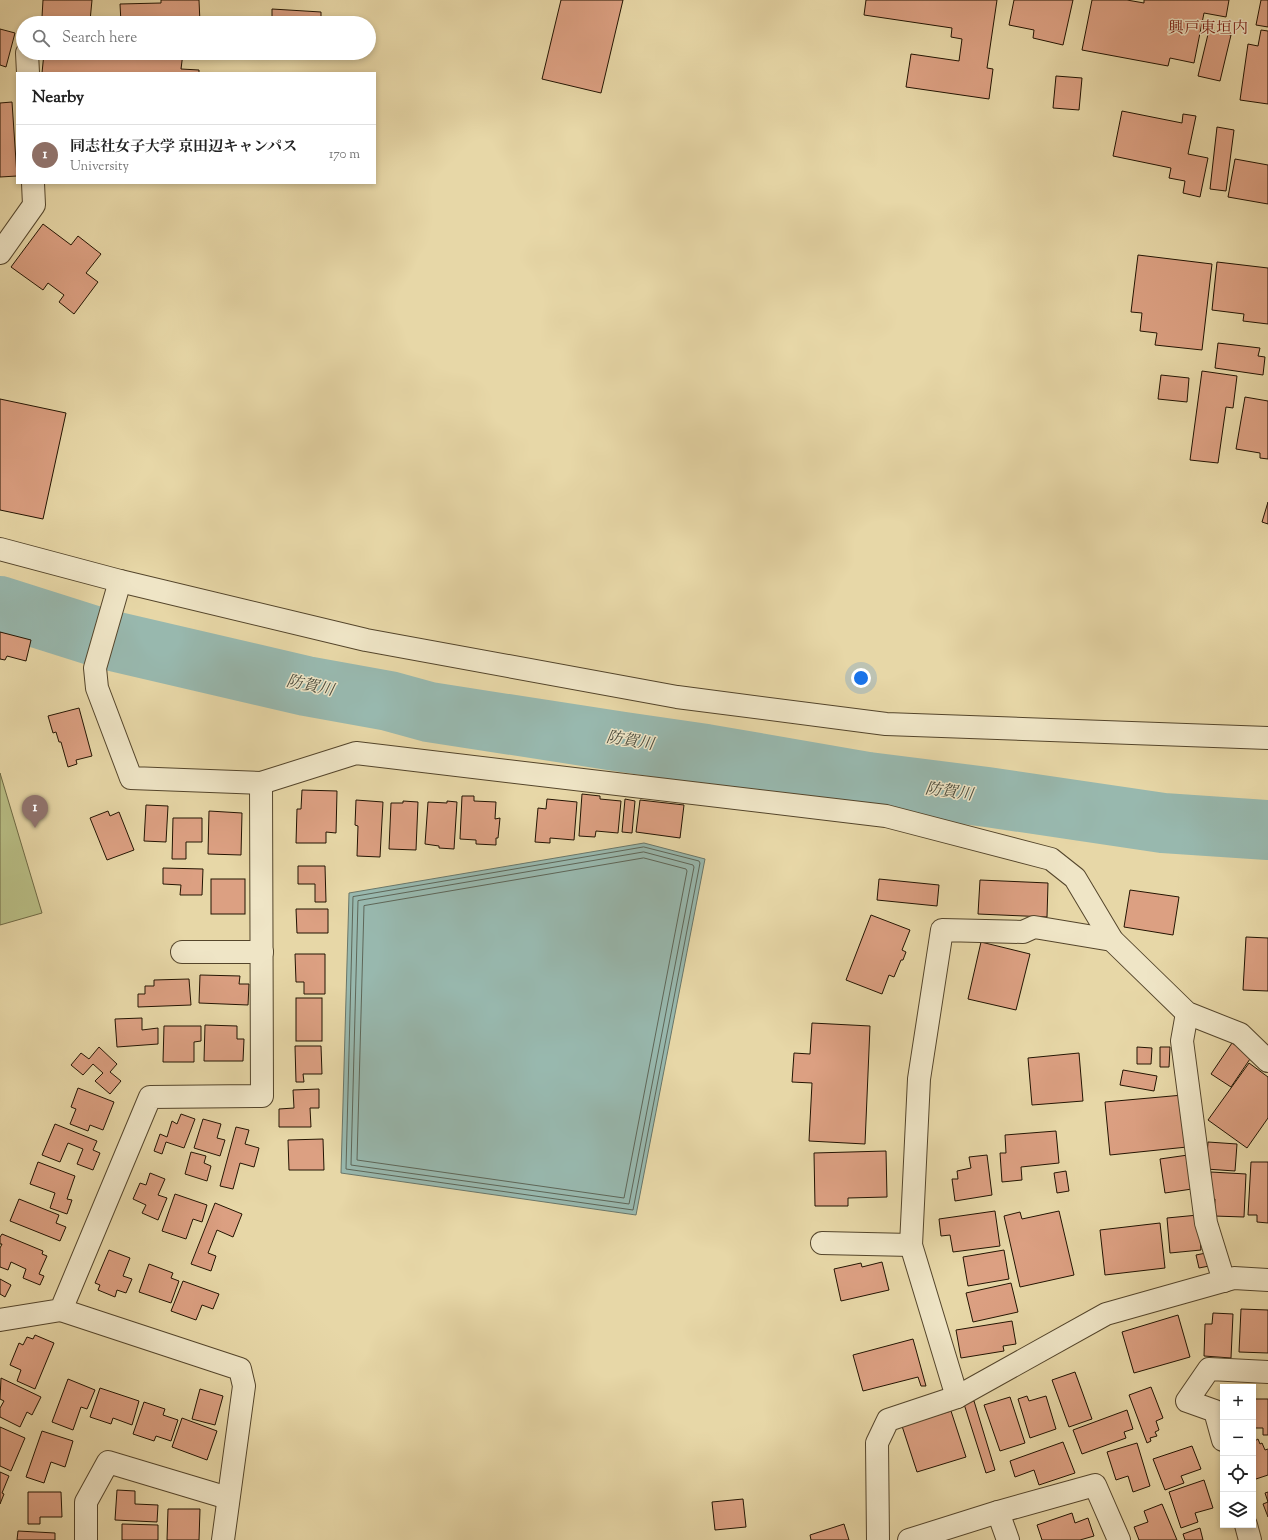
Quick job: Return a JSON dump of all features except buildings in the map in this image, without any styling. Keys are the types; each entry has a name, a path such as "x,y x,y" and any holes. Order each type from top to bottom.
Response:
{"street":[{"path":"27,60 28,72"},
{"path":"0,252 34,205 33,184"},
{"path":"0,549 120,581 366,640 677,697 886,724 1268,738"},
{"path":"120,581 95,668 97,688 131,778 261,783 356,753 886,816 1051,858 1075,878 1112,940 1187,1013 1240,1034 1268,1061"},
{"path":"61,1310 150,1097 262,1096 261,783"},
{"path":"957,1397 911,1245 919,1079 942,930 1023,932 1034,928 1112,940"},
{"path":"182,952 262,952"},
{"path":"1187,1013 1182,1041 1204,1215 1224,1281"},
{"path":"822,1242 911,1245"},
{"path":"878,1540 877,1443 888,1420 957,1397 1106,1314 1234,1278 1268,1280"},
{"path":"0,1320 61,1310 240,1369 244,1386 223,1540"},
{"path":"1220,1429 1215,1410 1187,1401 1209,1369 1268,1372"},
{"path":"86,1540 86,1502 108,1462 228,1498"},
{"path":"910,1540 998,1512 1095,1485 1119,1540"},
{"path":"998,1512 1008,1540"},
{"path":"1247,1528 1250,1540"}],"green space":[{"path":"0,773 42,913 0,925"}],"water":[{"path":"644,843 705,859 636,1215 341,1173 349,893"}],"waterway":[{"name":"防賀川","path":"0,606 104,639 306,686 389,701 429,712 706,754 868,782 987,797 1163,823 1268,830"}],"place":[{"name":"同志社女子大学 京田辺キャンパス","path":"35,828"}],"district":[{"name":"興戸東垣内","path":"1208,29"}]}
